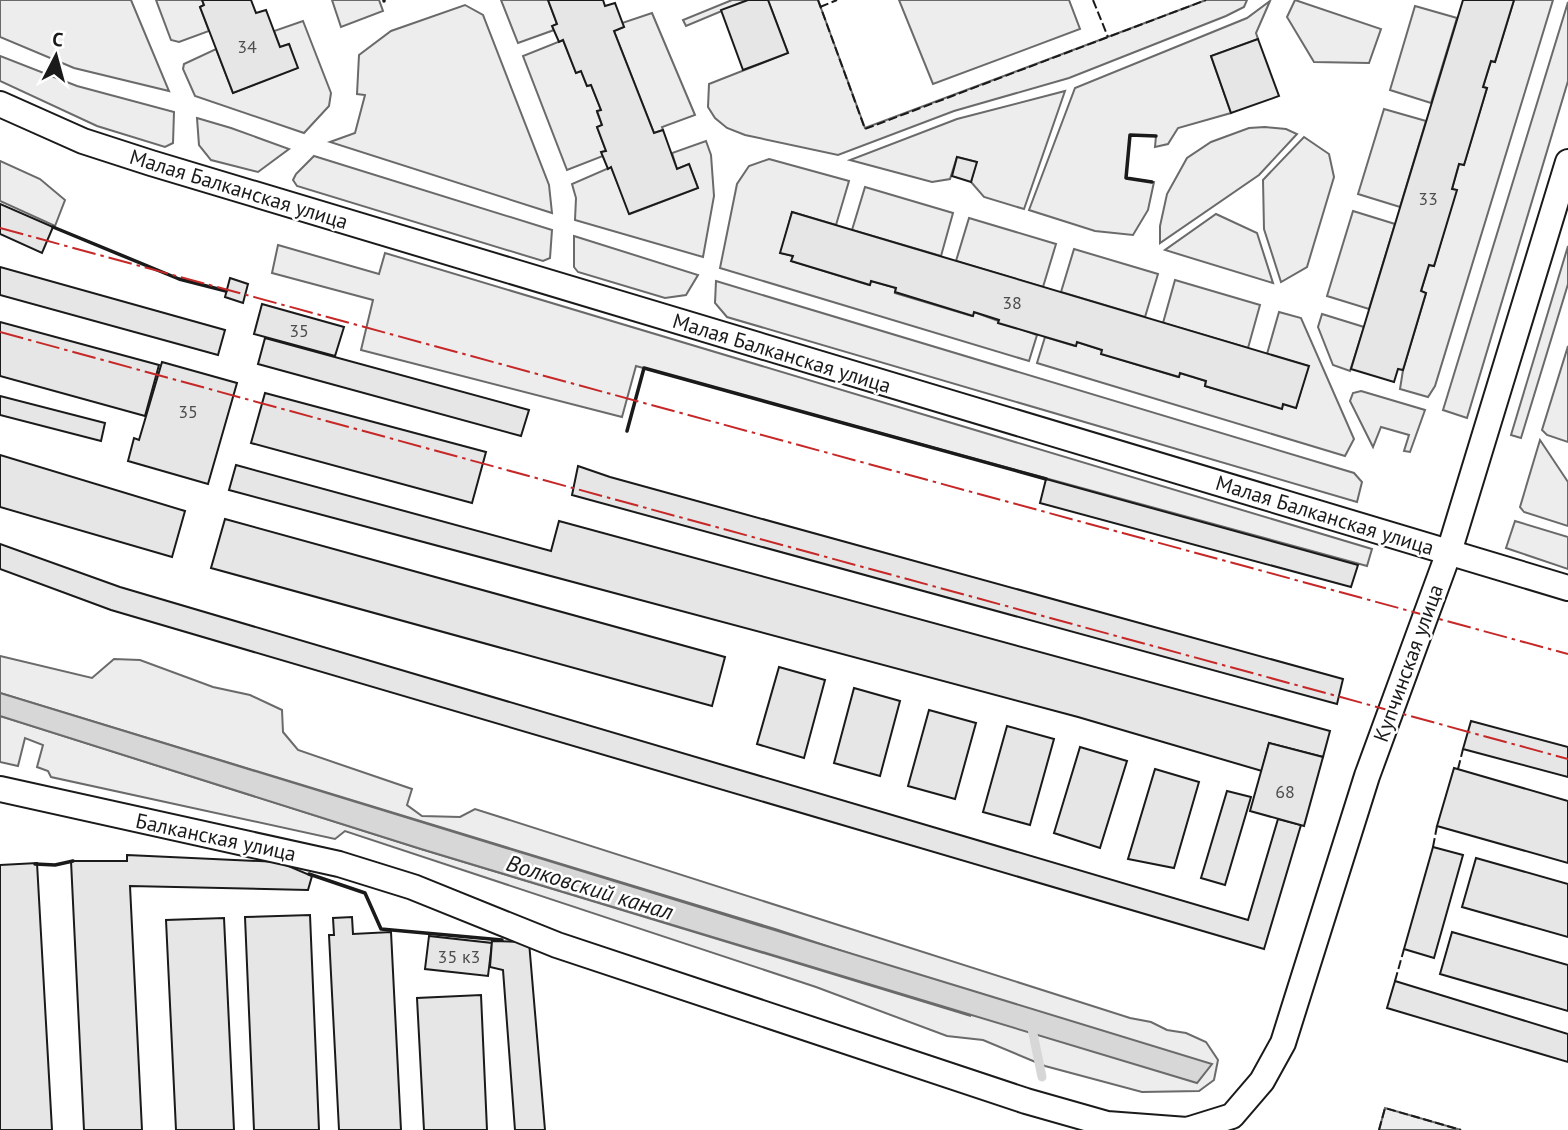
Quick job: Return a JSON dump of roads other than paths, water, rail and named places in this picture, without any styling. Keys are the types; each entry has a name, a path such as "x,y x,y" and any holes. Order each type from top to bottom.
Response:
{"street":[{"name":"Малая Балканская улица","path":"0,104 83,141 151,163 1568,588"},
{"name":"Купчинская улица","path":"429,894 557,945 1026,1101 1107,1124 1186,1130 1232,1116 1262,1081 1283,1044 1367,776 1449,552 1568,162"},
{"name":"Балканская улица","path":"0,789 339,864 429,894"}],"water":[{"name":"Волковский канал","path":"0,693 1212,1064 1197,1083 421,849 0,716"}],"waterway":[{"path":"1031,1024 1042,1077"}]}
